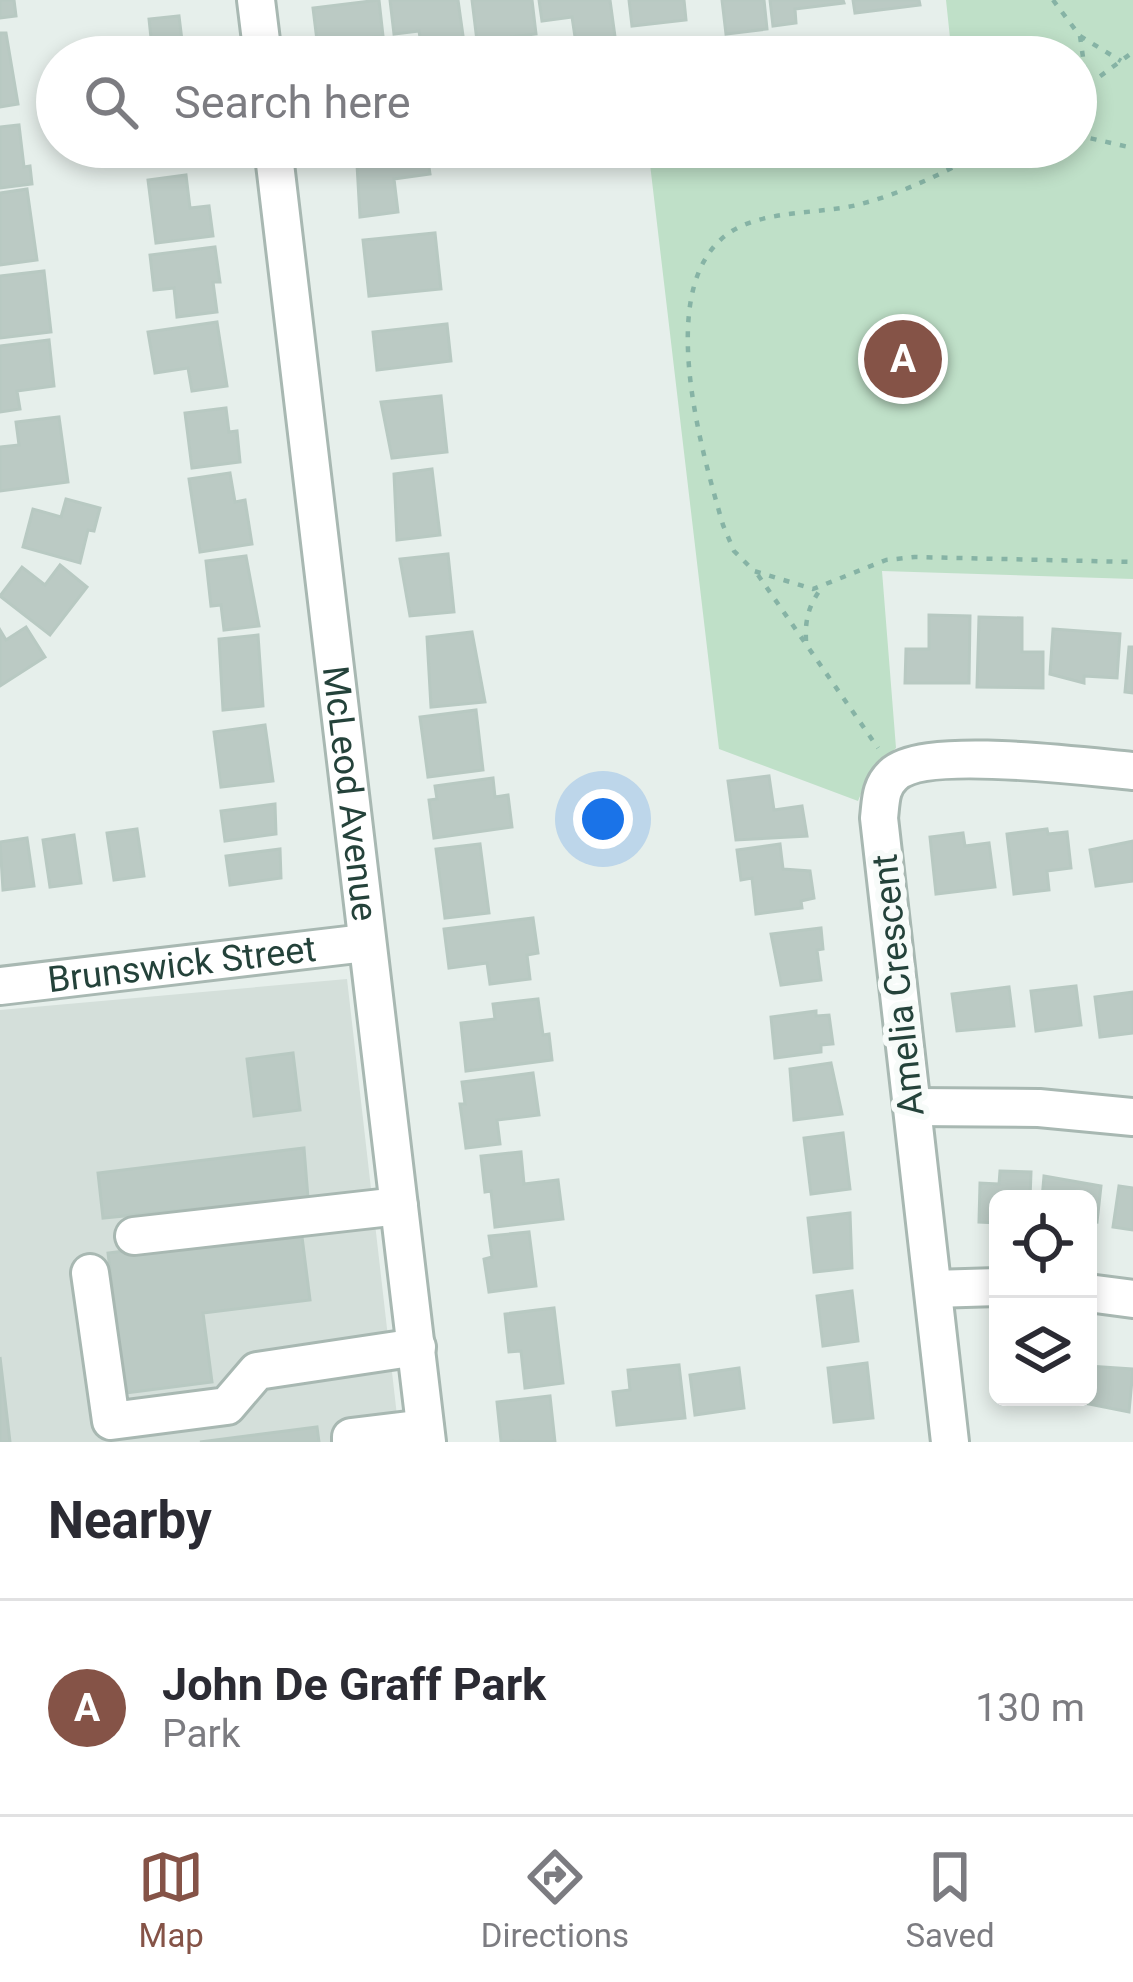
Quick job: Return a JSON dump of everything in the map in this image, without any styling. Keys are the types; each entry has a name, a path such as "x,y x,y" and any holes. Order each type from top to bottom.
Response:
{"street":[{"path":"256,0 260,36"},
{"name":"McLeod Avenue","path":"275,168 426,1435"},
{"path":"895,772 922,760 1133,771"},
{"name":"Amelia Crescent","path":"895,772 881,791 879,818 950,1442"},
{"name":"Brunswick Street","path":"0,986 365,944"},
{"path":"912,1107 1039,1108 1133,1117"},
{"path":"134,1236 399,1207"},
{"path":"90,1273 111,1421 226,1406 257,1371 416,1347"},
{"path":"933,1289 989,1286"},
{"path":"1097,1294 1133,1299"},
{"path":"351,1442 350,1437 426,1435"}],"path":[{"path":"1054,0 1080,36"},
{"path":"1097,47 1120,61"},
{"path":"1097,78 1133,52"},
{"path":"1097,140 1133,148"},
{"path":"895,772 754,571 734,551 723,525 686,361 691,307 714,245 736,229 885,198 948,168"},
{"path":"754,571 803,587 822,588 886,560 915,557 1133,562"},
{"path":"807,646 805,624 822,588"}],"shaded area":[{"path":"347,979 400,1442 0,1442 0,1010"}],"green space":[{"path":"946,0 1133,0 1133,579 882,571 896,748 869,774 858,801 719,749 650,168 1097,168 1097,36 950,36"}],"building":[{"path":"0,0 14,0 16,16 0,18"},
{"path":"379,0 383,36 316,36 313,8"},
{"path":"390,0 458,0 463,36 420,36 419,31 394,34"},
{"path":"472,0 532,0 536,34 476,36"},
{"path":"539,0 610,0 615,36 575,36 572,17 542,21"},
{"path":"629,0 684,0 686,20 632,26"},
{"path":"722,0 764,0 767,29 726,34"},
{"path":"770,0 844,3 795,9 796,23 773,26"},
{"path":"853,0 919,0 920,5 855,13"},
{"path":"179,16 181,36 151,36 149,19"},
{"path":"0,33 6,33 18,104 0,107"},
{"path":"19,125 24,167 30,166 32,184 0,188 0,127"},
{"path":"357,168 429,168 430,174 394,179 398,212 360,217"},
{"path":"186,175 190,208 209,206 213,236 156,243 148,180"},
{"path":"27,189 37,260 0,265 0,193"},
{"path":"435,233 441,289 369,296 363,240"},
{"path":"215,247 220,282 213,282 217,312 177,317 174,288 154,290 150,255"},
{"path":"44,271 51,332 0,338 0,276"},
{"path":"217,322 227,386 192,391 188,368 155,373 148,332"},
{"path":"447,324 451,361 377,370 373,332"},
{"path":"49,340 54,386 17,391 20,409 0,412 0,346"},
{"path":"441,396 447,452 392,458 381,402"},
{"path":"226,408 229,432 237,431 240,462 192,468 185,413"},
{"path":"59,417 68,482 0,491 0,447 19,445 16,422"},
{"path":"432,469 440,535 397,540 394,474"},
{"path":"230,473 235,502 245,500 252,544 200,552 189,479"},
{"path":"66,499 100,508 94,531 88,530 80,563 23,547 33,509 61,517"},
{"path":"448,554 454,612 410,616 400,559"},
{"path":"246,556 259,626 224,630 221,605 211,606 206,561"},
{"path":"60,565 87,587 50,635 0,596 22,567 45,585"},
{"path":"929,615 970,616 969,683 905,683 906,649 929,649"},
{"path":"979,617 1022,618 1022,652 1043,652 1043,688 977,687"},
{"path":"26,627 45,657 0,686 0,630 6,640"},
{"path":"1053,629 1120,634 1117,678 1084,676 1084,683 1050,674"},
{"path":"472,632 485,702 431,707 427,637"},
{"path":"258,635 263,706 223,710 219,639"},
{"path":"1129,647 1133,647 1133,693 1125,692"},
{"path":"476,710 483,770 428,777 420,717"},
{"path":"265,725 273,781 221,787 214,732"},
{"path":"769,776 774,810 802,806 807,836 736,840 728,781"},
{"path":"493,778 495,797 508,795 512,827 434,838 429,800 437,799 435,786"},
{"path":"275,804 276,834 225,841 221,811"},
{"path":"137,829 144,876 114,880 107,833"},
{"path":"1047,829 1048,834 1067,832 1071,868 1047,871 1049,890 1014,894 1007,834"},
{"path":"963,833 965,846 989,843 995,887 936,894 930,837"},
{"path":"74,835 81,883 50,887 43,840"},
{"path":"27,838 34,886 3,890 0,842"},
{"path":"1133,841 1133,881 1096,886 1090,850"},
{"path":"480,844 489,913 445,918 436,849"},
{"path":"780,844 783,869 810,871 814,898 801,901 802,908 756,914 752,878 741,880 737,850"},
{"path":"280,849 281,878 230,885 226,856"},
{"path":"533,918 538,953 527,955 530,979 490,984 487,963 449,968 444,929"},
{"path":"821,928 823,949 817,950 821,980 781,985 771,934"},
{"path":"1076,986 1081,1025 1036,1031 1031,991"},
{"path":"1009,987 1014,1026 957,1031 952,994"},
{"path":"1133,992 1133,1033 1100,1037 1095,997"},
{"path":"538,999 552,1060 466,1071 461,1023 495,1019 493,1004"},
{"path":"816,1011 816,1016 829,1015 833,1044 821,1045 821,1052 775,1058 771,1017"},
{"path":"293,1053 300,1110 254,1116 247,1059"},
{"path":"831,1063 842,1114 794,1120 790,1069"},
{"path":"533,1073 539,1115 497,1120 500,1144 466,1148 462,1082"},
{"path":"843,1133 850,1189 811,1194 804,1138"},
{"path":"304,1148 308,1198 103,1218 98,1173"},
{"path":"521,1152 524,1184 558,1180 563,1219 495,1227 481,1156"},
{"path":"1000,1171 1031,1172 1030,1190 989,1190 989,1223 979,1222 980,1183 999,1184"},
{"path":"1044,1176 1101,1186 1097,1222 1097,1190 1043,1190"},
{"path":"1119,1186 1133,1188 1133,1230 1113,1227"},
{"path":"850,1213 852,1268 814,1272 808,1218"},
{"path":"301,1229 310,1300 203,1313 212,1382 125,1393 108,1253"},
{"path":"529,1232 536,1286 489,1292 484,1259 492,1257 489,1236"},
{"path":"852,1291 858,1341 823,1346 817,1296"},
{"path":"554,1308 563,1383 525,1388 521,1351 509,1352 505,1314"},
{"path":"0,1357 10,1442 0,1442"},
{"path":"867,1363 873,1418 834,1422 828,1368"},
{"path":"679,1365 685,1418 617,1425 613,1392 630,1390 628,1370"},
{"path":"1097,1367 1133,1369 1129,1412 1097,1406"},
{"path":"739,1368 744,1408 695,1415 690,1375"},
{"path":"550,1396 555,1442 501,1441 497,1402"},
{"path":"317,1427 319,1442 200,1442"}],"place":[{"name":"John De Graff Park","path":"903,359"}]}
